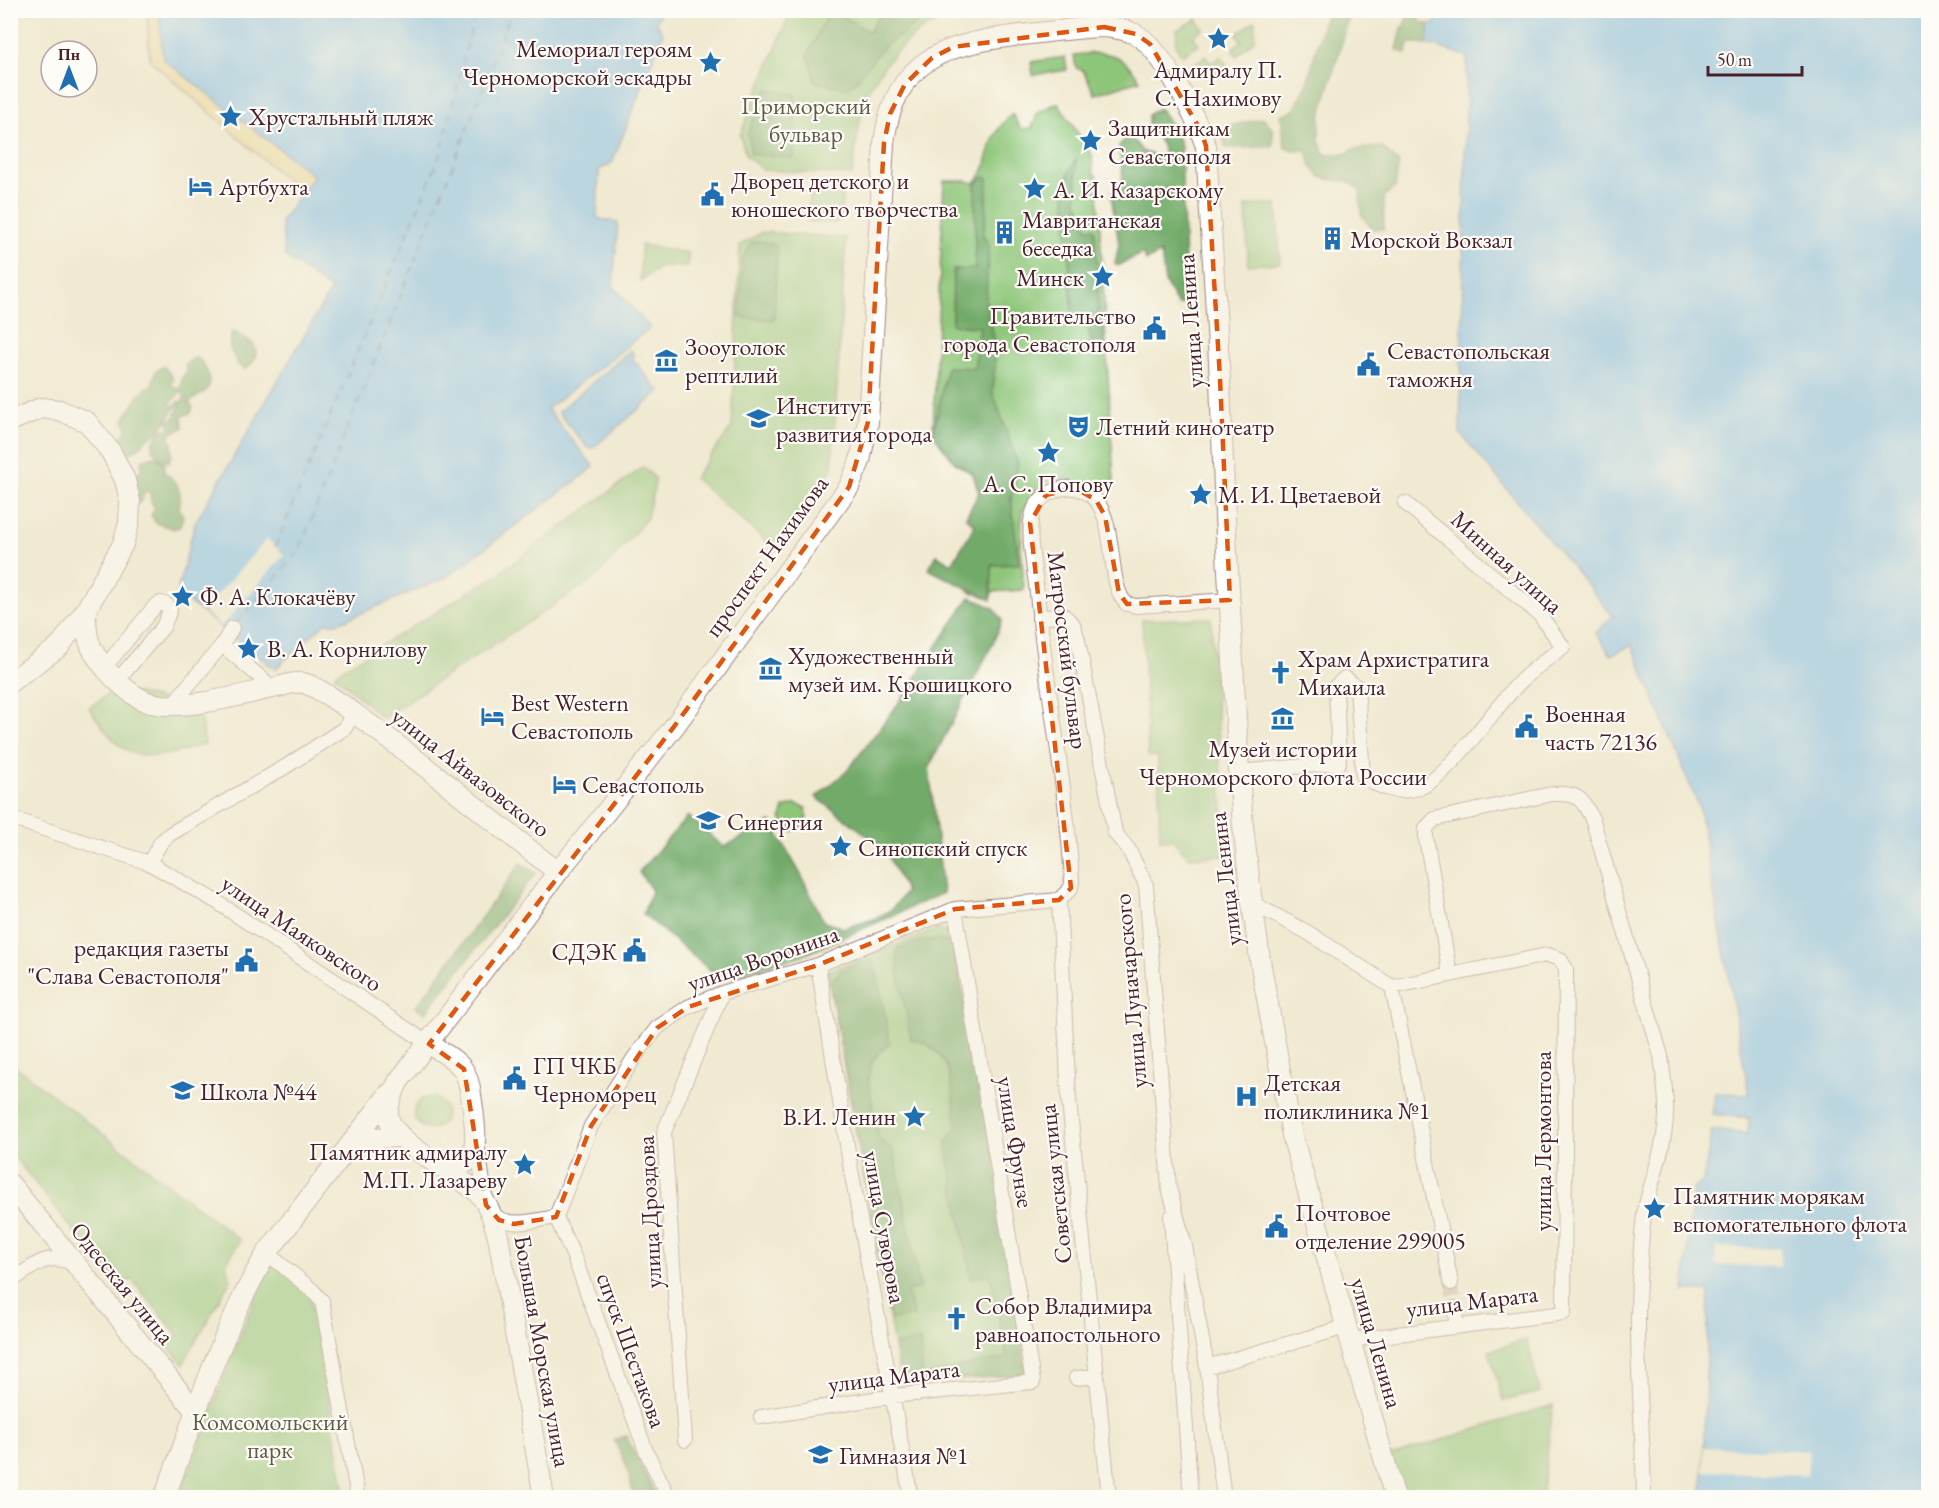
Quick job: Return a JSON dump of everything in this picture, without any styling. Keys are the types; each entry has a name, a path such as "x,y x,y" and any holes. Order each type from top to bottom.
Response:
{"main road":[{"name":"проспект Нахимова","path":"429,1044 558,872 673,728 849,487 860,460 868,422 886,127 899,93 915,71 942,51 983,40 1081,28 1120,28 1136,34 1150,44 1193,113 1201,131"},
{"name":"улица Ленина","path":"1201,131 1206,146 1239,772 1251,903 1288,1118 1395,1497"},
{"path":"10,421 41,408 59,410 87,422 111,452 125,480 130,501 129,523 123,544 86,610 59,647 10,681"},
{"path":"86,610 86,629 90,648 107,671"},
{"path":"59,647 86,651 123,687 148,702 188,704 273,688"},
{"name":"улица Айвазовского","path":"273,688 303,683 329,696 393,742 558,872"},
{"path":"164,1497 215,1358 253,1277 267,1253 429,1044 455,1061 464,1070 469,1084 477,1141 472,1154 463,1164 444,1168"},
{"path":"398,1082 387,1113 390,1122 401,1137 477,1192 489,1209"},
{"path":"344,1154 355,1144 368,1138 401,1137"},
{"name":"Одесская улица","path":"10,1184 196,1413"},
{"name":"Большая Морская улица","path":"489,1209 500,1245 544,1497"}],"street":[{"name":"Матросский бульвар","path":"1059,900 1071,888 1072,876 1030,523 1038,503 1046,495 1066,488 1086,492 1096,500 1105,516 1119,593 1127,604 1146,606 1230,600"},
{"name":"Минная улица","path":"1239,772 1339,762 1336,686 1345,678 1357,687 1363,776 1389,790 1419,788 1439,776 1523,679 1563,646 1540,615 1405,503"},
{"path":"161,603 167,605 170,610 163,627 107,671 155,606 161,603"},
{"name":"улица Луначарского","path":"1040,618 1064,615 1073,624 1115,833 1129,850 1146,885 1191,1497"},
{"path":"172,705 222,645 232,628"},
{"path":"222,645 273,688"},
{"path":"149,863 160,842 170,834 345,728 353,712"},
{"path":"1251,903 1307,933 1392,987 1450,975 1426,828 1435,819 1552,794 1568,794 1578,797 1585,804 1593,821 1661,1056 1666,1114 1663,1143 1645,1211 1640,1265 1636,1340 1643,1432 1644,1497"},
{"name":"улица Маяковского","path":"10,818 149,863 217,902 429,1044"},
{"name":"улица Воронина","path":"556,1217 591,1126 634,1058 657,1028 688,1007 722,993 818,965 955,909 1059,900"},
{"name":"Советская улица","path":"1059,900 1070,1101 1109,1497"},
{"name":"улица Фрунзе","path":"955,909 1033,1382"},
{"name":"улица Лермонтова","path":"1450,975 1547,955 1560,959 1566,969 1564,1313"},
{"name":"улица Суворова","path":"818,965 851,1170 911,1497"},
{"path":"1392,987 1451,1283"},
{"name":"улица Дроздова","path":"685,1440 664,1132 722,993"},
{"path":"477,1141 489,1209 499,1220 514,1224 556,1217"},
{"name":"улица Луначарского","path":"1169,1188 1185,1246 1207,1367 1224,1497"},
{"name":"спуск Шестакова","path":"556,1217 574,1257 646,1451 669,1497"},
{"path":"267,1253 322,1301 358,1497"},
{"path":"10,1282 42,1260 64,1259 75,1264"},
{"path":"1454,1308 1457,1326"},
{"name":"улица Марата","path":"1207,1367 1348,1333 1457,1326 1564,1313"},
{"path":"1076,1378 1097,1376"},
{"name":"улица Марата","path":"761,1417 893,1396 1033,1382"}],"highlighted area":[{"path":"1104,27 1136,34 1150,44 1201,131 1206,146 1230,600 1127,604 1119,593 1105,516 1096,500 1075,488 1046,495 1030,523 1071,888 1059,900 955,909 818,965 688,1007 657,1028 591,1126 556,1217 514,1224 499,1220 486,1205 464,1069 429,1044 673,728 849,487 868,422 884,143 890,114 905,84 932,58 953,47"}],"green space":[{"name":"Приморский бульвар","path":"793,11 1000,11 998,16 992,19 956,18 937,23 923,30 896,52 875,79 868,93 859,124 852,175 763,170 746,156 740,135 788,18"},
{"path":"829,11 833,11 869,32 882,11 923,11 923,19 882,48 856,81 847,88 815,82 808,55"},
{"path":"1326,11 1351,11 1320,118 1319,140 1324,154 1345,154 1352,149 1382,147 1399,163 1395,188 1384,196 1384,229 1372,229 1361,214 1360,190 1348,181 1320,177 1311,167 1307,150 1296,151 1285,148 1281,115 1294,110 1307,84"},
{"path":"1414,11 1421,11 1420,22 1430,24 1427,44 1409,43 1407,54 1397,50 1402,27 1405,27 1407,18"},
{"path":"1197,19 1203,29 1193,36 1199,44 1182,55 1176,46 1177,30"},
{"path":"1255,21 1255,39 1237,56 1232,49 1241,41 1236,34"},
{"path":"1104,53 1122,60 1140,80 1095,94 1083,70 1076,68 1074,55"},
{"path":"1206,56 1211,63 1221,57 1227,65 1213,76 1199,75 1190,66"},
{"path":"1065,57 1067,70 1033,75 1031,62"},
{"path":"767,89 795,94 794,158 751,154 748,132"},
{"path":"1058,103 1092,155 1093,173 1097,177 1114,483 1102,488 1058,477 1041,484 1022,511 1021,546 1024,590 972,593 948,572 975,525 966,517 979,493 973,474 954,462 933,433 944,181 974,183 984,170 991,145 999,128 1008,117 1012,114 1021,129 1032,128 1038,112"},
{"path":"1159,108 1174,128 1181,146 1185,267 1190,293 1182,304 1178,305 1165,283 1161,253 1146,261 1143,253 1118,266 1115,264 1119,244 1111,195 1123,178 1119,146 1125,139 1132,138 1142,151 1165,159 1162,145 1148,124 1148,115"},
{"path":"1264,118 1273,130 1273,147 1226,148 1219,128"},
{"path":"1076,159 1077,201 1087,228 1095,228 1099,315 1103,317 1104,347 1091,348 1091,338 1086,327 1073,321 1065,194 1069,172"},
{"path":"984,177 988,178 983,235 989,246 986,299 996,348 993,393 1018,464 1011,498 1019,564 992,565 991,600 928,569 937,555 952,564 975,525 966,517 979,493 973,474 954,462 933,433 947,367 974,368 980,327 952,325 953,270 975,269 975,184"},
{"path":"810,188 837,190 842,196 841,218 835,223 807,221"},
{"path":"1277,204 1280,263 1248,265 1246,206"},
{"path":"763,232 846,238 832,469 775,549 694,478 732,427 740,245"},
{"path":"760,241 775,245 777,249 774,320 739,317 743,258 751,243"},
{"path":"641,245 688,253 688,267 662,266 640,281"},
{"path":"233,331 251,342 256,348 254,360 245,369 238,365 230,348"},
{"path":"195,357 202,363 209,377 206,391 190,402 180,391 169,404 173,406 180,401 157,434 150,436 140,447 128,454 121,451 119,439 127,430 124,419 142,391 152,384 156,371 164,366 173,378 171,385 180,390 182,377 187,372 185,364"},
{"path":"183,398 193,407 191,413 182,416 183,428 169,434 173,448 169,462 159,458 152,449 153,440 162,430 170,429 168,421 174,418"},
{"path":"153,456 165,463 164,472 173,479 180,492 179,508 183,516 180,527 174,529 156,523 151,515 155,508 151,502 150,492 143,492 143,499 138,504 129,482 141,470 142,460"},
{"path":"643,467 656,479 647,518 598,576 382,718 334,674 494,577"},
{"path":"970,597 994,608 1002,620 993,643 929,767 943,893 809,953 722,980 643,914 652,890 639,872 688,816 724,847 771,822 824,922 844,928 874,919 891,910 906,892 884,848 816,797 847,771 896,707"},
{"path":"1211,618 1226,856 1189,857 1173,840 1160,840 1158,756 1148,756 1142,620"},
{"path":"116,688 199,709 205,744 150,756 139,755 119,745 89,708"},
{"path":"795,804 806,808 807,817 800,828 792,831 785,828 781,818 784,808"},
{"path":"521,863 536,873 425,1013 416,1007"},
{"path":"937,929 953,934 1027,1374 901,1385 827,971"},
{"path":"937,939 953,944 989,1123 1027,1374 901,1385 894,1345 920,1341 923,1376 1007,1357 990,1274 971,1278 946,1143 957,1126 948,1072 936,1051 911,1039 898,971 897,949 916,942"},
{"path":"872,960 890,1043 872,1062 868,1079 879,1138 894,1152 920,1288 906,1291 914,1316 891,1320 830,986 842,970"},
{"path":"11,1063 240,1240 226,1264 231,1279 183,1364 167,1345 178,1335 131,1279 120,1288 11,1153"},
{"path":"430,1097 441,1102 446,1113 441,1124 430,1129 419,1124 414,1113 419,1102"},
{"name":"Комсомольский парк","path":"272,1263 309,1292 346,1497 178,1498 256,1294"},
{"path":"1527,1340 1540,1392 1503,1401 1489,1350"},
{"path":"1553,1405 1542,1497 1404,1497 1390,1456"},
{"path":"626,1436 657,1497 631,1497 634,1496 626,1465 614,1440"}],"sand":[{"name":"Хрустальный пляж","path":"147,11 165,11 318,173 302,193 150,60"}],"water":[{"path":"159,11 661,11 656,23 663,33 612,163 599,170 597,218 618,223 613,286 650,328 547,409 594,467 445,578 338,623 325,623 275,669 177,593 195,523 331,290 285,256 281,221 314,176 163,59"},
{"path":"1437,11 1928,11 1928,1497 1702,1497 1709,1291 1684,1291 1693,1189 1703,1182 1712,1130 1748,1134 1749,1118 1712,1114 1715,1093 1749,1094 1699,807 1632,645 1611,655 1596,633 1613,616 1460,433 1467,56 1427,44 1430,24 1435,24"},
{"path":"631,350 634,355 632,358 656,388 661,390 593,448 587,447 558,412"}],"pier":[{"path":"267,539 284,555 221,627 203,611"},
{"path":"1716,1247 1780,1249 1780,1267 1715,1265"},
{"path":"1704,1447 1809,1451 1807,1475 1703,1471"}],"ferry route":[{"path":"275,547 440,156 476,10"},
{"path":"237,622 298,553 465,135 512,10"}],"tunnel":[{"path":"1451,1283 1454,1308"}],"place":[{"name":"Адмиралу П. С. Нахимову","path":"1218,39"},
{"name":"Мемориал героям Черноморской эскадры","path":"710,62"},
{"name":"Хрустальный пляж","path":"231,116"},
{"name":"Защитникам Севастополя","path":"1090,141"},
{"name":"Артбухта","path":"201,186"},
{"name":"А. И. Казарскому","path":"1035,189"},
{"name":"Дворец детского и юношеского творчества","path":"713,194"},
{"name":"Мавританская беседка","path":"1004,233"},
{"name":"Морской Вокзал","path":"1332,239"},
{"name":"Минск","path":"1102,277"},
{"name":"Правительство города Севастополя","path":"1154,329"},
{"name":"Зооуголок рептилий","path":"667,360"},
{"name":"Севастопольская таможня","path":"1369,364"},
{"name":"Институт развития города","path":"758,419"},
{"name":"Летний кинотеатр","path":"1078,426"},
{"name":"А. С. Попову","path":"1048,453"},
{"name":"М. И. Цветаевой","path":"1200,494"},
{"name":"Ф. А. Клокачёву","path":"182,596"},
{"name":"В. А. Корнилову","path":"249,648"},
{"name":"Художественный музей им. Крошицкого","path":"770,669"},
{"name":"Храм Архистратига Михаила","path":"1280,672"},
{"name":"Best Western Севастополь","path":"493,716"},
{"name":"Музей истории Черноморского флота России","path":"1283,718"},
{"name":"Военная часть 72136","path":"1527,727"},
{"name":"Севастополь","path":"564,784"},
{"name":"Синергия","path":"709,821"},
{"name":"Синопский спуск","path":"840,847"},
{"name":"СДЭК","path":"635,951"},
{"name":"редакция газеты \"Слава Севастополя\"","path":"247,961"},
{"name":"ГП ЧКБ Черноморец","path":"515,1079"},
{"name":"Школа №44","path":"182,1091"},
{"name":"Детская поликлиника №1","path":"1246,1096"},
{"name":"В.И. Ленин","path":"914,1116"},
{"name":"Памятник адмиралу М.П. Лазареву","path":"525,1165"},
{"name":"Памятник морякам вспомогательного флота","path":"1655,1209"},
{"name":"Почтовое отделение 299005","path":"1277,1226"},
{"name":"Собор Владимира равноапостольного","path":"957,1319"},
{"name":"Гимназия №1","path":"821,1455"}]}
